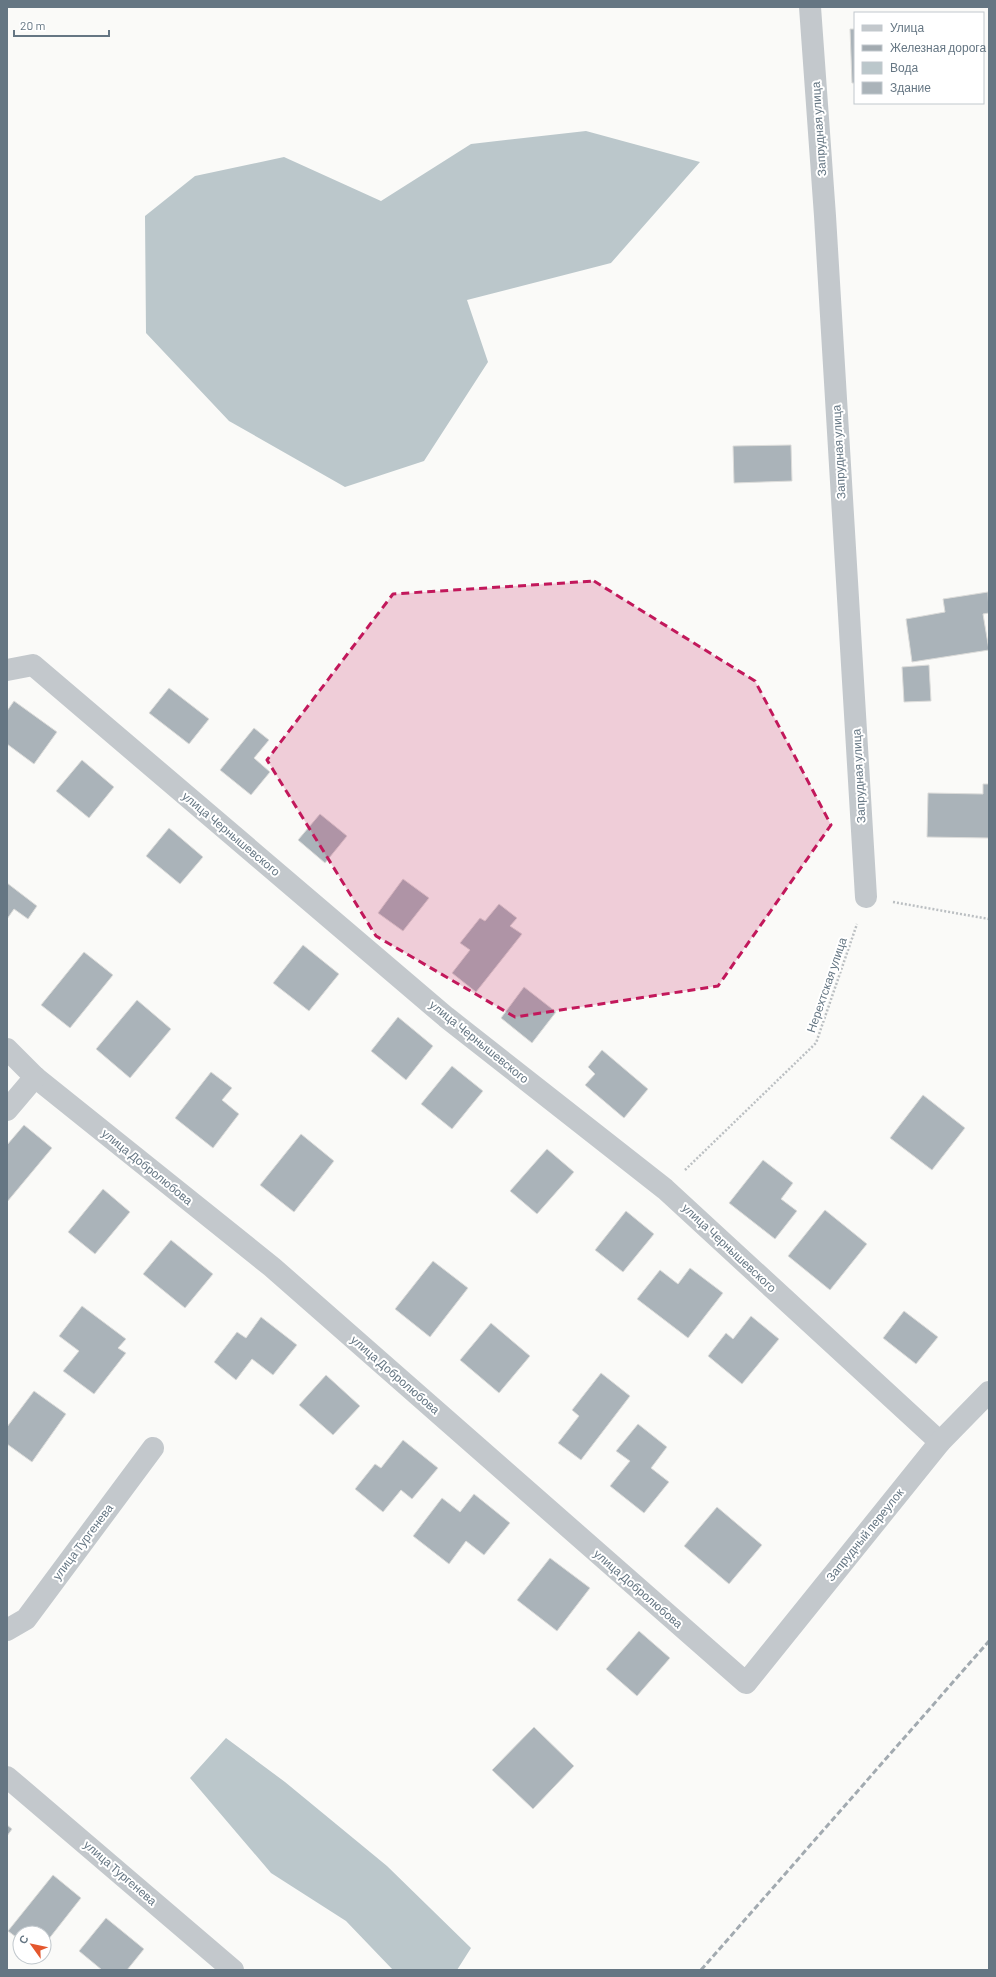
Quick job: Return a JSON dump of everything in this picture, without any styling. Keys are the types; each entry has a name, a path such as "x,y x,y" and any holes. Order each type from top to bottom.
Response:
{"street":[{"name":"Запрудная улица","path":"810,7 825,216 866,897"},
{"name":"улица Чернышевского","path":"7,670 33,665 446,1017 666,1189 940,1442"},
{"name":"улица Добролюбова","path":"7,1049 35,1077 272,1267 746,1684"},
{"path":"7,1110 35,1077"},
{"name":"Запрудный переулок","path":"746,1684 940,1442 989,1392"},
{"name":"улица Тургенева","path":"7,1630 26,1619 153,1448"},
{"name":"улица Тургенева","path":"7,1777 233,1970"}],"path":[{"path":"866,897 989,919"},
{"name":"Нерехтская улица","path":"666,1189 816,1043 866,897"}],"highlighted area":[{"path":"594,581 755,681 831,825 718,986 515,1017 376,936 267,760 393,594"}],"water":[{"path":"586,131 700,162 611,263 467,300 488,362 424,461 345,487 229,421 146,333 145,216 195,176 284,157 381,201 471,144"},
{"path":"226,1738 285,1782 387,1866 471,1948 457,1970 393,1970 346,1921 271,1873 190,1778"}],"building":[{"path":"850,29 854,29 854,83 852,83"},
{"path":"791,445 792,481 734,483 733,446"},
{"path":"988,592 989,613 983,614 989,650 912,662 906,619 945,612 943,599"},
{"path":"929,665 931,701 904,702 902,667"},
{"path":"169,688 209,719 189,744 149,713"},
{"path":"14,701 57,732 34,764 7,744 7,711"},
{"path":"254,728 269,740 254,758 270,772 251,795 220,770"},
{"path":"82,760 114,787 89,818 56,791"},
{"path":"983,784 989,784 989,838 927,837 928,793 983,794"},
{"path":"320,814 347,836 325,863 298,840"},
{"path":"169,828 203,857 180,884 146,856"},
{"path":"403,879 429,898 403,931 378,913"},
{"path":"7,883 37,906 28,919 14,909 7,919"},
{"path":"499,904 517,918 510,926 522,934 476,992 452,973 470,950 460,943 480,918 485,921"},
{"path":"303,945 339,974 309,1011 273,983"},
{"path":"84,952 113,975 70,1028 41,1005"},
{"path":"524,987 556,1012 532,1043 501,1018"},
{"path":"137,1000 171,1029 130,1078 96,1049"},
{"path":"398,1017 433,1046 406,1080 371,1051"},
{"path":"602,1050 648,1089 624,1118 585,1085 595,1074 588,1067"},
{"path":"452,1066 483,1091 452,1129 421,1104"},
{"path":"211,1072 232,1088 222,1100 239,1114 213,1148 175,1118"},
{"path":"923,1095 965,1128 932,1170 890,1138"},
{"path":"24,1125 52,1148 7,1202 7,1145"},
{"path":"301,1134 334,1161 294,1212 260,1185"},
{"path":"547,1149 574,1172 537,1214 510,1191"},
{"path":"763,1160 793,1183 781,1199 797,1211 775,1239 729,1203"},
{"path":"103,1189 130,1212 95,1254 68,1232"},
{"path":"825,1210 867,1244 830,1290 788,1256"},
{"path":"626,1211 654,1234 623,1272 595,1250"},
{"path":"171,1240 213,1274 185,1308 143,1274"},
{"path":"433,1261 468,1288 430,1337 395,1309"},
{"path":"690,1268 723,1293 688,1338 637,1299 660,1270 678,1284"},
{"path":"82,1306 126,1339 118,1348 126,1353 94,1394 63,1371 79,1351 59,1336"},
{"path":"904,1311 938,1337 916,1364 883,1338"},
{"path":"751,1316 779,1339 742,1384 708,1356 726,1333 733,1339"},
{"path":"261,1317 297,1345 273,1375 252,1359 236,1380 214,1362 237,1332 246,1338"},
{"path":"491,1323 530,1356 499,1393 460,1360"},
{"path":"601,1373 630,1396 581,1460 558,1443 579,1416 572,1410"},
{"path":"326,1375 360,1406 333,1435 299,1405"},
{"path":"34,1391 66,1414 32,1462 7,1444 7,1427"},
{"path":"638,1424 667,1447 651,1468 669,1482 644,1513 610,1486 630,1461 616,1451"},
{"path":"403,1440 438,1468 412,1499 401,1490 383,1512 355,1489 375,1464 381,1468"},
{"path":"474,1494 510,1523 484,1555 466,1541 449,1564 413,1536 442,1498 460,1512"},
{"path":"717,1507 762,1545 729,1584 684,1546"},
{"path":"550,1558 590,1588 557,1631 517,1600"},
{"path":"639,1631 670,1658 637,1696 606,1669"},
{"path":"534,1727 574,1766 533,1809 492,1770"},
{"path":"7,1825 12,1829 7,1836"},
{"path":"53,1875 81,1898 52,1935 52,1925 13,1925"},
{"path":"106,1918 144,1949 127,1970 102,1970 79,1951"},
{"path":"12,1926 12,1934 8,1931"}],"railway":[{"path":"701,1970 989,1641"}]}
